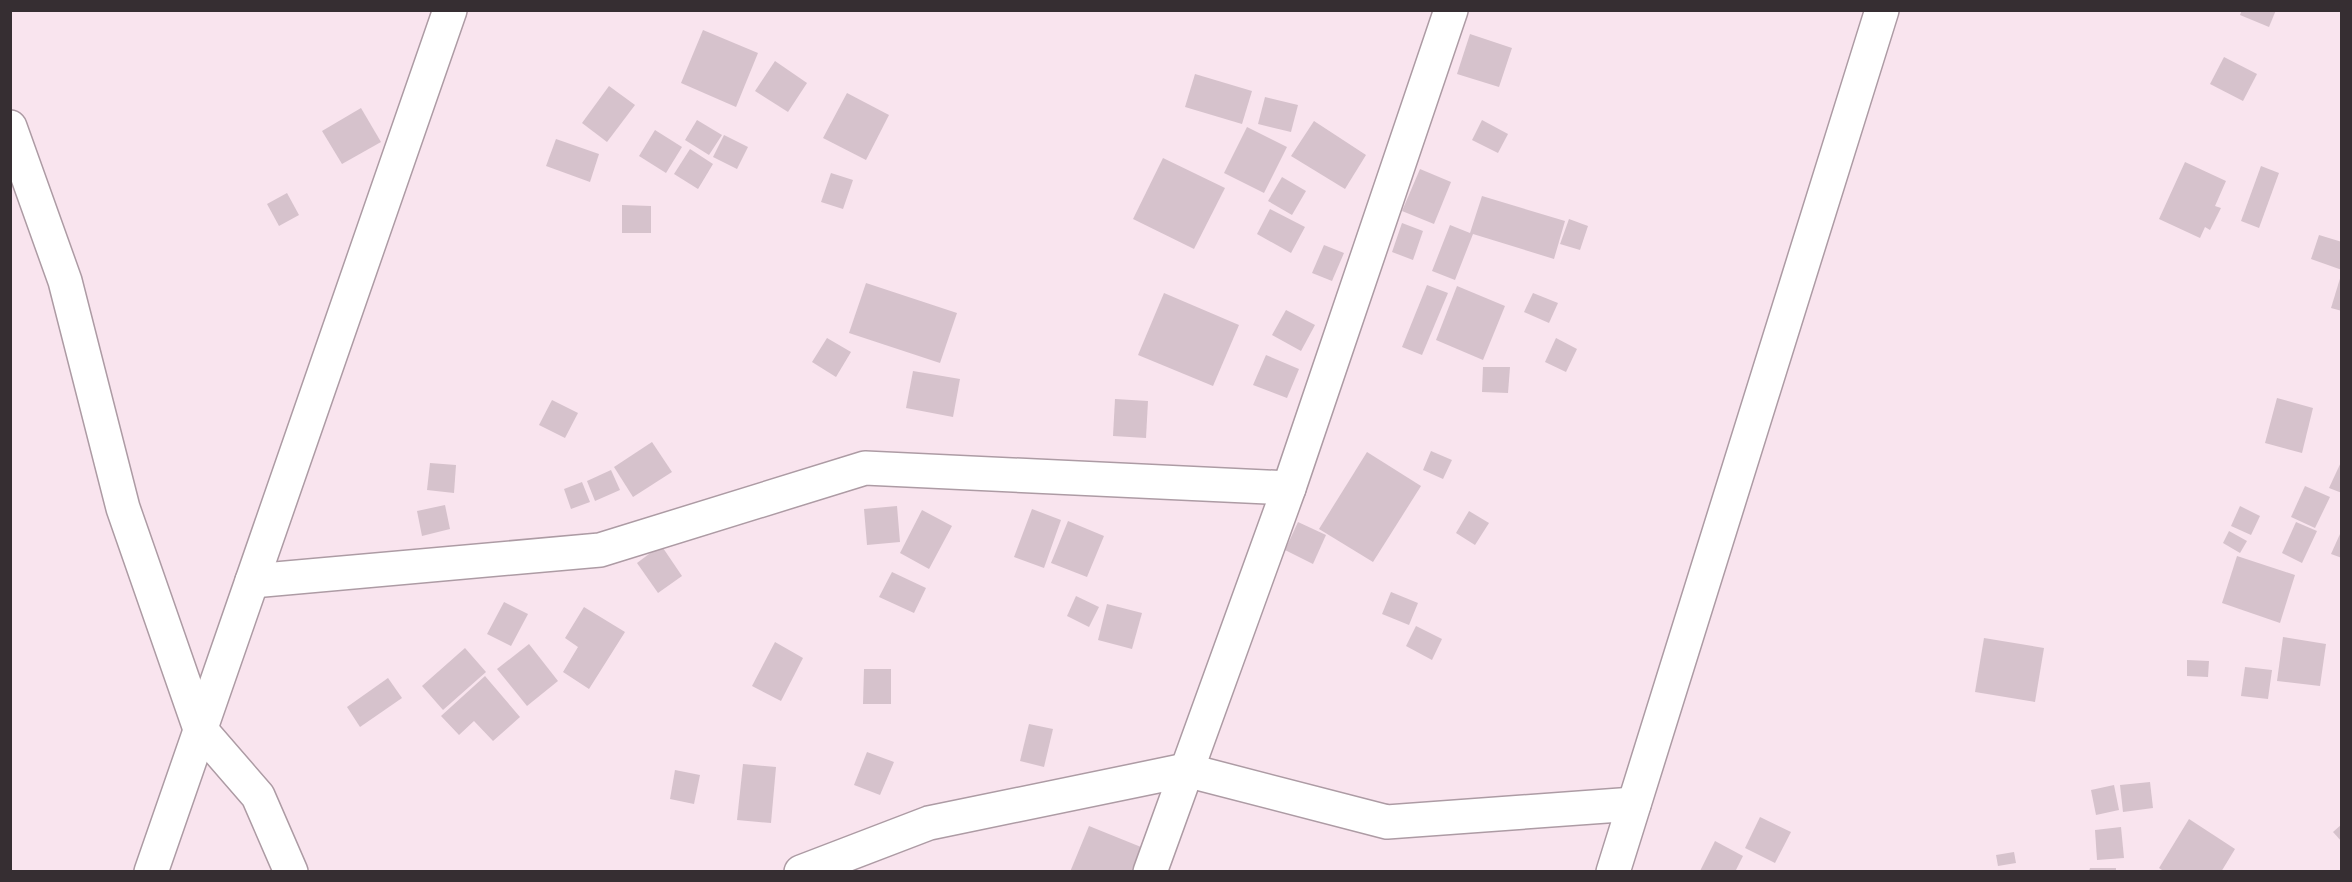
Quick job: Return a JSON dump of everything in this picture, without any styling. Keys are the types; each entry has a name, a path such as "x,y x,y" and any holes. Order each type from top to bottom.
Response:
{"street":[{"path":"150,872 450,10"},
{"path":"1150,872 1289,488 1451,10"},
{"path":"1613,872 1882,10"},
{"path":"10,127 65,281 123,508 200,729 258,796 291,872"},
{"path":"252,581 600,550 866,468 1289,488"},
{"path":"801,872 929,824 1186,770 1387,822 1634,804"}],"building":[{"path":"2242,10 2276,10 2269,27 2240,15"},
{"path":"703,30 758,53 736,107 681,83"},
{"path":"1470,34 1512,48 1499,87 1457,74"},
{"path":"2224,57 2257,74 2243,101 2210,84"},
{"path":"775,61 807,83 788,112 755,91"},
{"path":"1195,74 1252,91 1242,124 1185,107"},
{"path":"609,86 635,105 607,142 582,123"},
{"path":"847,93 889,115 866,160 823,138"},
{"path":"1265,97 1298,105 1291,132 1258,124"},
{"path":"361,108 381,142 342,164 322,131"},
{"path":"697,120 722,135 709,155 685,140"},
{"path":"1482,120 1508,134 1498,153 1472,140"},
{"path":"1314,121 1366,155 1345,189 1291,156"},
{"path":"1247,127 1287,147 1264,193 1224,173"},
{"path":"655,130 682,147 666,173 639,156"},
{"path":"724,135 748,147 737,169 713,157"},
{"path":"556,139 599,154 590,182 546,166"},
{"path":"690,149 713,164 698,189 674,174"},
{"path":"1163,158 1225,188 1194,249 1133,219"},
{"path":"2185,162 2226,181 2215,206 2221,208 2210,230 2205,227 2200,238 2159,219"},
{"path":"2261,166 2279,173 2259,228 2241,221"},
{"path":"1420,169 1451,182 1434,224 1402,211"},
{"path":"831,173 853,180 843,209 821,202"},
{"path":"1282,177 1306,191 1292,215 1268,201"},
{"path":"287,193 299,215 279,226 267,204"},
{"path":"1482,196 1565,221 1554,259 1473,234 1455,280 1432,271 1450,225 1470,233"},
{"path":"622,205 651,206 651,233 622,233"},
{"path":"1270,209 1305,227 1291,253 1257,234"},
{"path":"1569,219 1588,226 1580,250 1560,244"},
{"path":"1402,223 1423,231 1413,260 1392,252"},
{"path":"2319,235 2342,242 2342,270 2311,259"},
{"path":"1324,245 1344,253 1332,281 1312,273"},
{"path":"2342,272 2342,311 2331,308"},
{"path":"866,283 957,313 940,363 849,333"},
{"path":"1427,285 1448,293 1422,355 1402,347"},
{"path":"1457,286 1505,306 1483,360 1436,340"},
{"path":"1164,293 1239,325 1213,386 1138,355"},
{"path":"1533,293 1558,303 1549,323 1524,312"},
{"path":"1286,310 1315,325 1301,351 1272,335"},
{"path":"827,338 851,352 836,377 812,362"},
{"path":"1556,338 1577,349 1566,372 1545,362"},
{"path":"1266,355 1299,369 1287,398 1253,385"},
{"path":"1483,367 1510,367 1508,393 1482,392"},
{"path":"913,371 960,379 953,417 906,408"},
{"path":"2277,398 2313,408 2302,453 2265,443"},
{"path":"1115,399 1148,401 1146,438 1113,436"},
{"path":"552,400 578,413 565,438 539,425"},
{"path":"652,442 672,472 633,497 614,467"},
{"path":"1431,451 1452,460 1443,479 1423,470"},
{"path":"1367,452 1421,486 1373,562 1319,529"},
{"path":"2342,460 2342,493 2329,488"},
{"path":"430,463 456,465 454,493 427,490"},
{"path":"611,470 620,490 595,501 587,481"},
{"path":"582,482 590,502 571,509 564,489"},
{"path":"2305,486 2330,497 2315,528 2291,517"},
{"path":"445,505 450,529 422,536 417,511"},
{"path":"897,506 900,542 867,545 864,509"},
{"path":"2240,506 2260,516 2251,535 2231,526"},
{"path":"1032,509 1061,520 1044,568 1014,557"},
{"path":"922,510 952,526 929,569 900,553"},
{"path":"1469,511 1489,523 1475,545 1456,533"},
{"path":"1068,521 1104,536 1087,577 1051,563"},
{"path":"1298,522 1326,535 1313,564 1285,550"},
{"path":"2296,522 2317,531 2302,563 2282,553"},
{"path":"2229,531 2247,541 2240,553 2223,543"},
{"path":"2340,534 2342,535 2342,558 2331,554"},
{"path":"661,545 682,576 658,593 637,563"},
{"path":"2237,556 2295,575 2280,623 2222,603"},
{"path":"892,572 926,588 914,613 879,597"},
{"path":"1391,592 1418,603 1409,625 1382,614"},
{"path":"1076,596 1099,607 1089,627 1067,616"},
{"path":"504,602 528,614 511,646 487,634"},
{"path":"1107,604 1142,613 1132,649 1098,640"},
{"path":"584,607 625,632 589,689 563,672 578,647 565,638"},
{"path":"1416,626 1442,639 1432,660 1406,646"},
{"path":"2283,637 2326,644 2320,686 2277,681"},
{"path":"1984,638 2044,648 2035,702 1975,692"},
{"path":"775,642 803,658 781,701 752,686"},
{"path":"529,644 558,681 527,706 497,669"},
{"path":"465,648 486,672 443,710 422,686"},
{"path":"2187,660 2209,661 2208,677 2187,676"},
{"path":"2245,667 2272,670 2268,699 2241,696"},
{"path":"864,669 891,669 891,704 863,704"},
{"path":"485,676 520,717 493,741 474,721 459,735 441,716"},
{"path":"388,678 402,698 360,727 347,707"},
{"path":"1029,724 1053,729 1044,767 1020,761"},
{"path":"867,752 894,762 880,795 854,785"},
{"path":"743,764 776,767 771,823 737,820"},
{"path":"675,770 700,775 694,804 670,799"},
{"path":"2150,782 2153,808 2123,812 2120,785"},
{"path":"2114,785 2119,810 2096,815 2091,790"},
{"path":"1760,817 1791,832 1775,863 1745,848"},
{"path":"2189,819 2235,849 2221,872 2165,872 2159,868"},
{"path":"2342,824 2342,842 2333,832"},
{"path":"1089,826 1141,847 1131,872 1070,872"},
{"path":"2121,827 2124,858 2097,860 2095,830"},
{"path":"1715,841 1743,856 1735,872 1700,871"},
{"path":"2014,852 2016,863 1998,866 1996,855"},
{"path":"2090,868 2116,868 2116,872 2089,872"}]}
